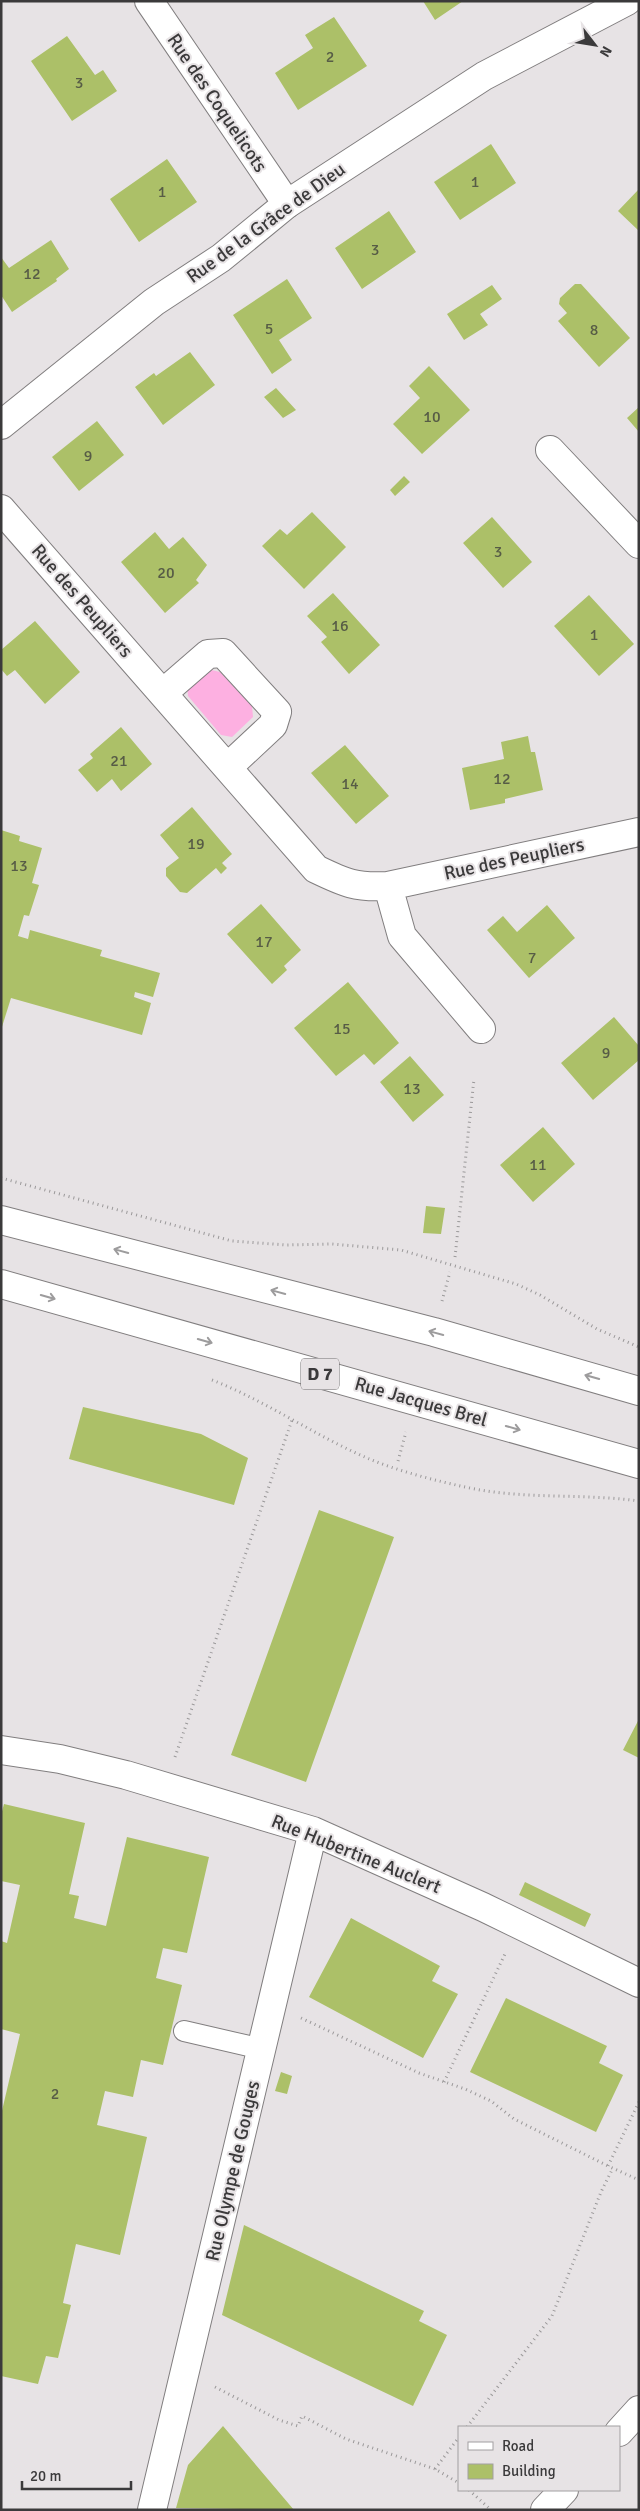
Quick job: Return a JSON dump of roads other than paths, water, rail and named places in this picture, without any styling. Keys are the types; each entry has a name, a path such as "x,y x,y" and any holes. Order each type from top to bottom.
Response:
{"street":[{"name":"Rue des Coquelicots","path":"148,1 287,204"},
{"name":"Rue de la Grâce de Dieu","path":"1,425 154,302 221,258 287,204 484,76 626,1"},
{"path":"550,450 639,544"},
{"name":"Rue des Peupliers","path":"1,509 316,869 341,882 363,888 388,886 639,832"},
{"path":"163,693 208,654 223,653 277,712 273,725 228,767"},
{"path":"388,886 402,936 481,1028"},
{"path":"1,1220 434,1332 639,1391"},
{"name":"Rue Jacques Brel","path":"1,1284 639,1464"},
{"name":"Rue Hubertine Auclert","path":"1,1750 60,1759 126,1775 313,1831 483,1907 639,1983"},
{"name":"Rue Olympe de Gouges","path":"152,2510 313,1831"},
{"path":"620,2431 639,2410"},
{"path":"545,2510 563,2491"}],"lane":[{"path":"184,2030 262,2049"}]}
